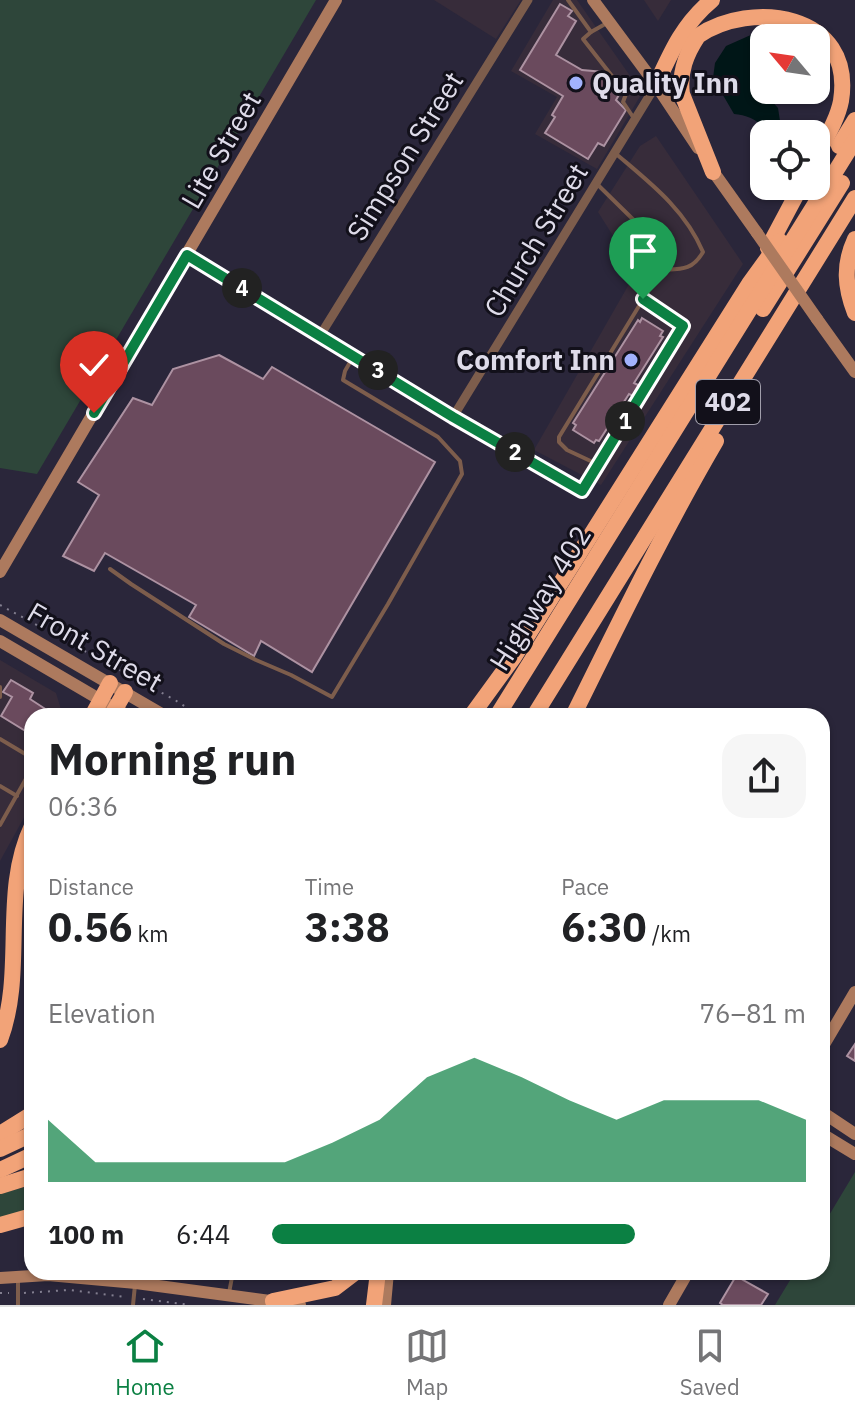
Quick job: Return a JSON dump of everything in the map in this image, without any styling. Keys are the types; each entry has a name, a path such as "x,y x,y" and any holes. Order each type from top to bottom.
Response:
{"highway":[{"path":"656,85 677,40 712,0"},
{"path":"713,172 682,94 682,69 692,45 704,29 727,9 743,4 775,2 801,10 824,28 839,51 843,66 841,103 830,130"},
{"path":"830,161 855,120"},
{"name":"Highway 402","path":"502,708 855,140"},
{"path":"513,708 855,161"},
{"name":"Highway 402","path":"539,708 855,198"},
{"path":"477,708 514,657 583,550 749,284 794,200"},
{"path":"749,284 806,200"},
{"path":"577,708 666,530 787,323 839,223"},
{"path":"855,239 848,257 846,277 855,313"},
{"path":"489,708 583,550"},
{"path":"110,683 113,708"},
{"path":"114,708 125,692"},
{"path":"0,1040 11,982 15,876 24,845"},
{"path":"0,1137 24,1120"},
{"path":"0,1137 24,1127"},
{"path":"0,1149 24,1138"},
{"path":"0,1170 24,1159"},
{"path":"0,1186 24,1178"},
{"path":"0,1225 24,1218"},
{"path":"273,1301 335,1288 348,1280"},
{"path":"374,1305 377,1280"}],"street":[{"name":"Lite Street","path":"0,572 336,0"},
{"name":"Simpson Street","path":"321,334 528,0"},
{"path":"593,0 656,85 713,172 855,372"},
{"name":"Church Street","path":"453,417 656,85"},
{"path":"187,255 453,417 582,491"},
{"name":"Front Street","path":"0,620 152,708"},
{"name":"Front Street","path":"0,641 110,708"},
{"path":"830,1034 855,992"},
{"path":"830,1117 855,1134"},
{"path":"830,1139 855,1154"},
{"path":"0,1278 24,1277"},
{"path":"113,1280 300,1305"},
{"path":"385,1305 387,1280"},
{"path":"669,1305 683,1280"}],"lane":[{"path":"568,0 591,32"},
{"path":"609,21 583,39 626,94 623,102 635,120"},
{"path":"615,153 661,192 695,232 703,252 688,268 661,270"},
{"path":"596,183 649,235 661,270"},
{"path":"597,464 567,450 559,442 559,437 661,270"},
{"path":"582,491 683,326 643,299"},
{"path":"110,569 224,644 332,697 462,474 460,461 438,437 343,380 354,355"},
{"path":"0,687 0,697"},
{"path":"0,739 24,753"},
{"path":"0,825 24,783"},
{"path":"0,786 17,796"},
{"path":"17,1277 18,1305"},
{"path":"229,1295 232,1280"},
{"path":"133,1305 136,1283"}],"path":[{"path":"0,605 188,708"},
{"path":"0,1293 69,1290 190,1305"}],"shaded area":[{"path":"434,0 521,0 496,39"},
{"path":"553,0 577,0 642,93 597,169 535,134 557,97 511,71"},
{"path":"644,0 671,0 658,21"},
{"path":"750,35 750,104 774,104 780,120 754,120 734,114 713,78 715,63 726,46"},
{"path":"656,136 743,264 601,485 534,450 636,272 598,212 640,146"},
{"path":"0,660 56,693 61,708 24,708 24,818 0,861"}],"green space":[{"path":"0,0 316,0 37,474 0,468"},
{"path":"855,1172 855,1305 775,1305 790,1280 830,1280 830,1214"},
{"path":"24,1187 24,1212 0,1219 0,1194"}],"building":[{"name":"Quality Inn","path":"560,4 572,11 568,16 576,21 556,55 582,70 604,72 620,93 616,100 626,110 604,146 598,143 588,159 545,133 563,96 520,70"},
{"name":"Comfort Inn","path":"642,318 663,331 660,336 663,337 634,383 640,386 633,396 629,394 599,441 594,443 573,430 576,425 573,423"},
{"path":"219,355 263,379 272,367 435,462 312,672 261,641 254,656 189,617 196,605 105,553 94,571 63,556 99,495 78,482 133,398 152,405 173,369"},
{"path":"11,680 33,693 30,699 44,708 24,708 24,730 1,716 12,697 3,692"},
{"path":"855,1044 855,1061 847,1056"},
{"path":"734,1280 743,1280 768,1294 761,1305 720,1303"}],"place":[{"name":"Quality Inn","path":"576,83"},
{"name":"Comfort Inn","path":"631,360"}],"route":[{"path":"94,413 187,255 453,417 582,491 683,326 643,299"}]}
